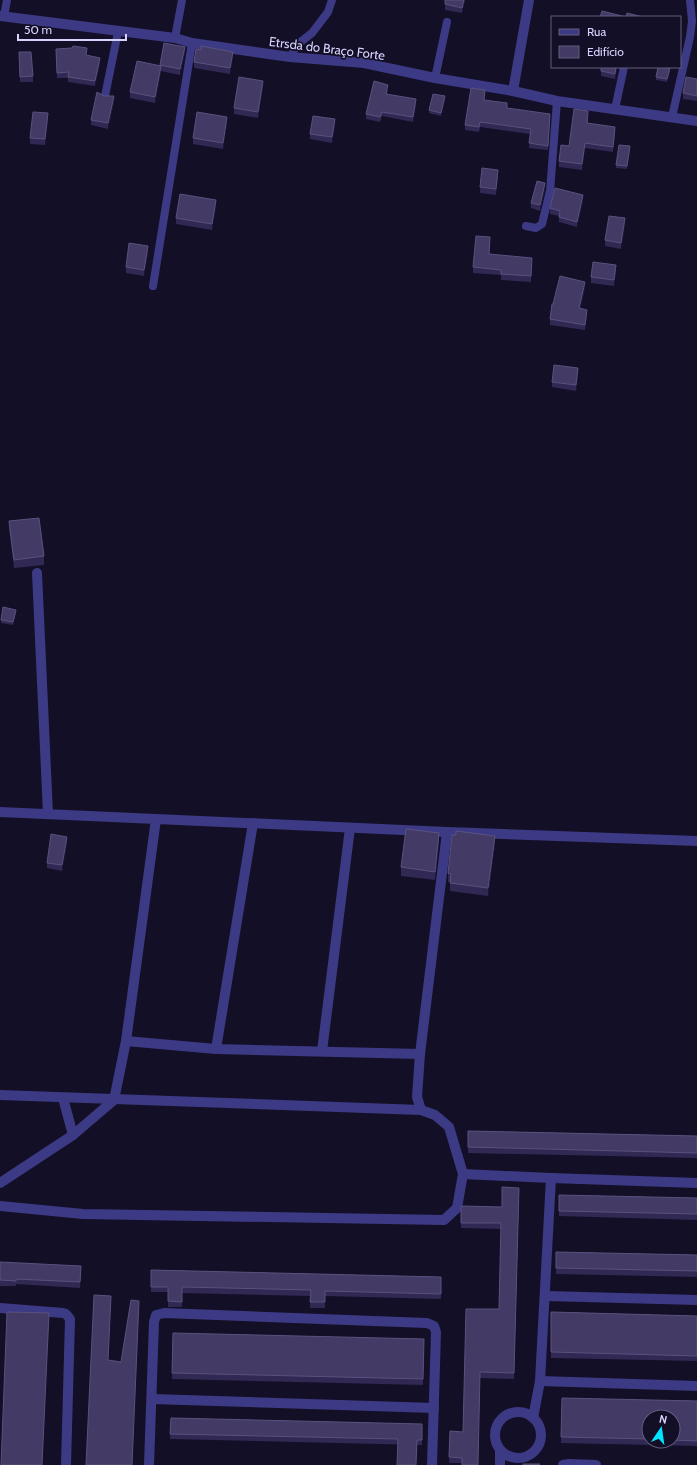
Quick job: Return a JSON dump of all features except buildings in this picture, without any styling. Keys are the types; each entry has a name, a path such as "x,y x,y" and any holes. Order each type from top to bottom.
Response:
{"street":[{"path":"513,92 529,0"},
{"name":"Etrsda do Braço Forte","path":"2,16 118,32 175,38 192,43 290,57 364,63 557,101 697,121"},
{"path":"37,572 48,814"},
{"path":"0,812 253,824 697,841"},
{"path":"0,1183 73,1135 114,1100 126,1041 156,819"},
{"path":"216,1049 253,824"},
{"path":"322,1052 350,828"},
{"path":"421,1110 417,1097 420,1054 447,832"},
{"path":"126,1041 216,1049 420,1054"},
{"path":"0,1095 421,1110 435,1115 449,1127 463,1174 457,1208 444,1220 83,1214 0,1206"},
{"path":"63,1098 73,1135"},
{"path":"463,1174 697,1183"},
{"path":"533,1418 540,1382 546,1296 551,1178"},
{"path":"546,1296 697,1300"},
{"path":"0,1308 63,1313 70,1318 66,1465"},
{"path":"149,1465 154,1322 156,1315 164,1313 430,1324 434,1326 436,1332 432,1465"},
{"path":"540,1382 697,1386"},
{"path":"152,1399 434,1408"},
{"path":"520,1412 533,1418 541,1431 539,1446 534,1452 521,1458 513,1458 500,1450 496,1443 496,1428 505,1416 520,1412"},
{"path":"500,1450 500,1465"},
{"path":"563,1465 596,1465"}],"lane":[{"path":"2,16 7,0"},
{"path":"175,38 182,0"},
{"path":"290,57 298,44 312,33 328,12 332,0"},
{"path":"672,117 690,37 692,21 690,0"},
{"path":"435,78 447,22"},
{"path":"105,96 118,32"},
{"path":"153,286 192,43"},
{"path":"615,110 624,68"},
{"path":"526,226 536,228 542,224 550,191 557,101"}]}
